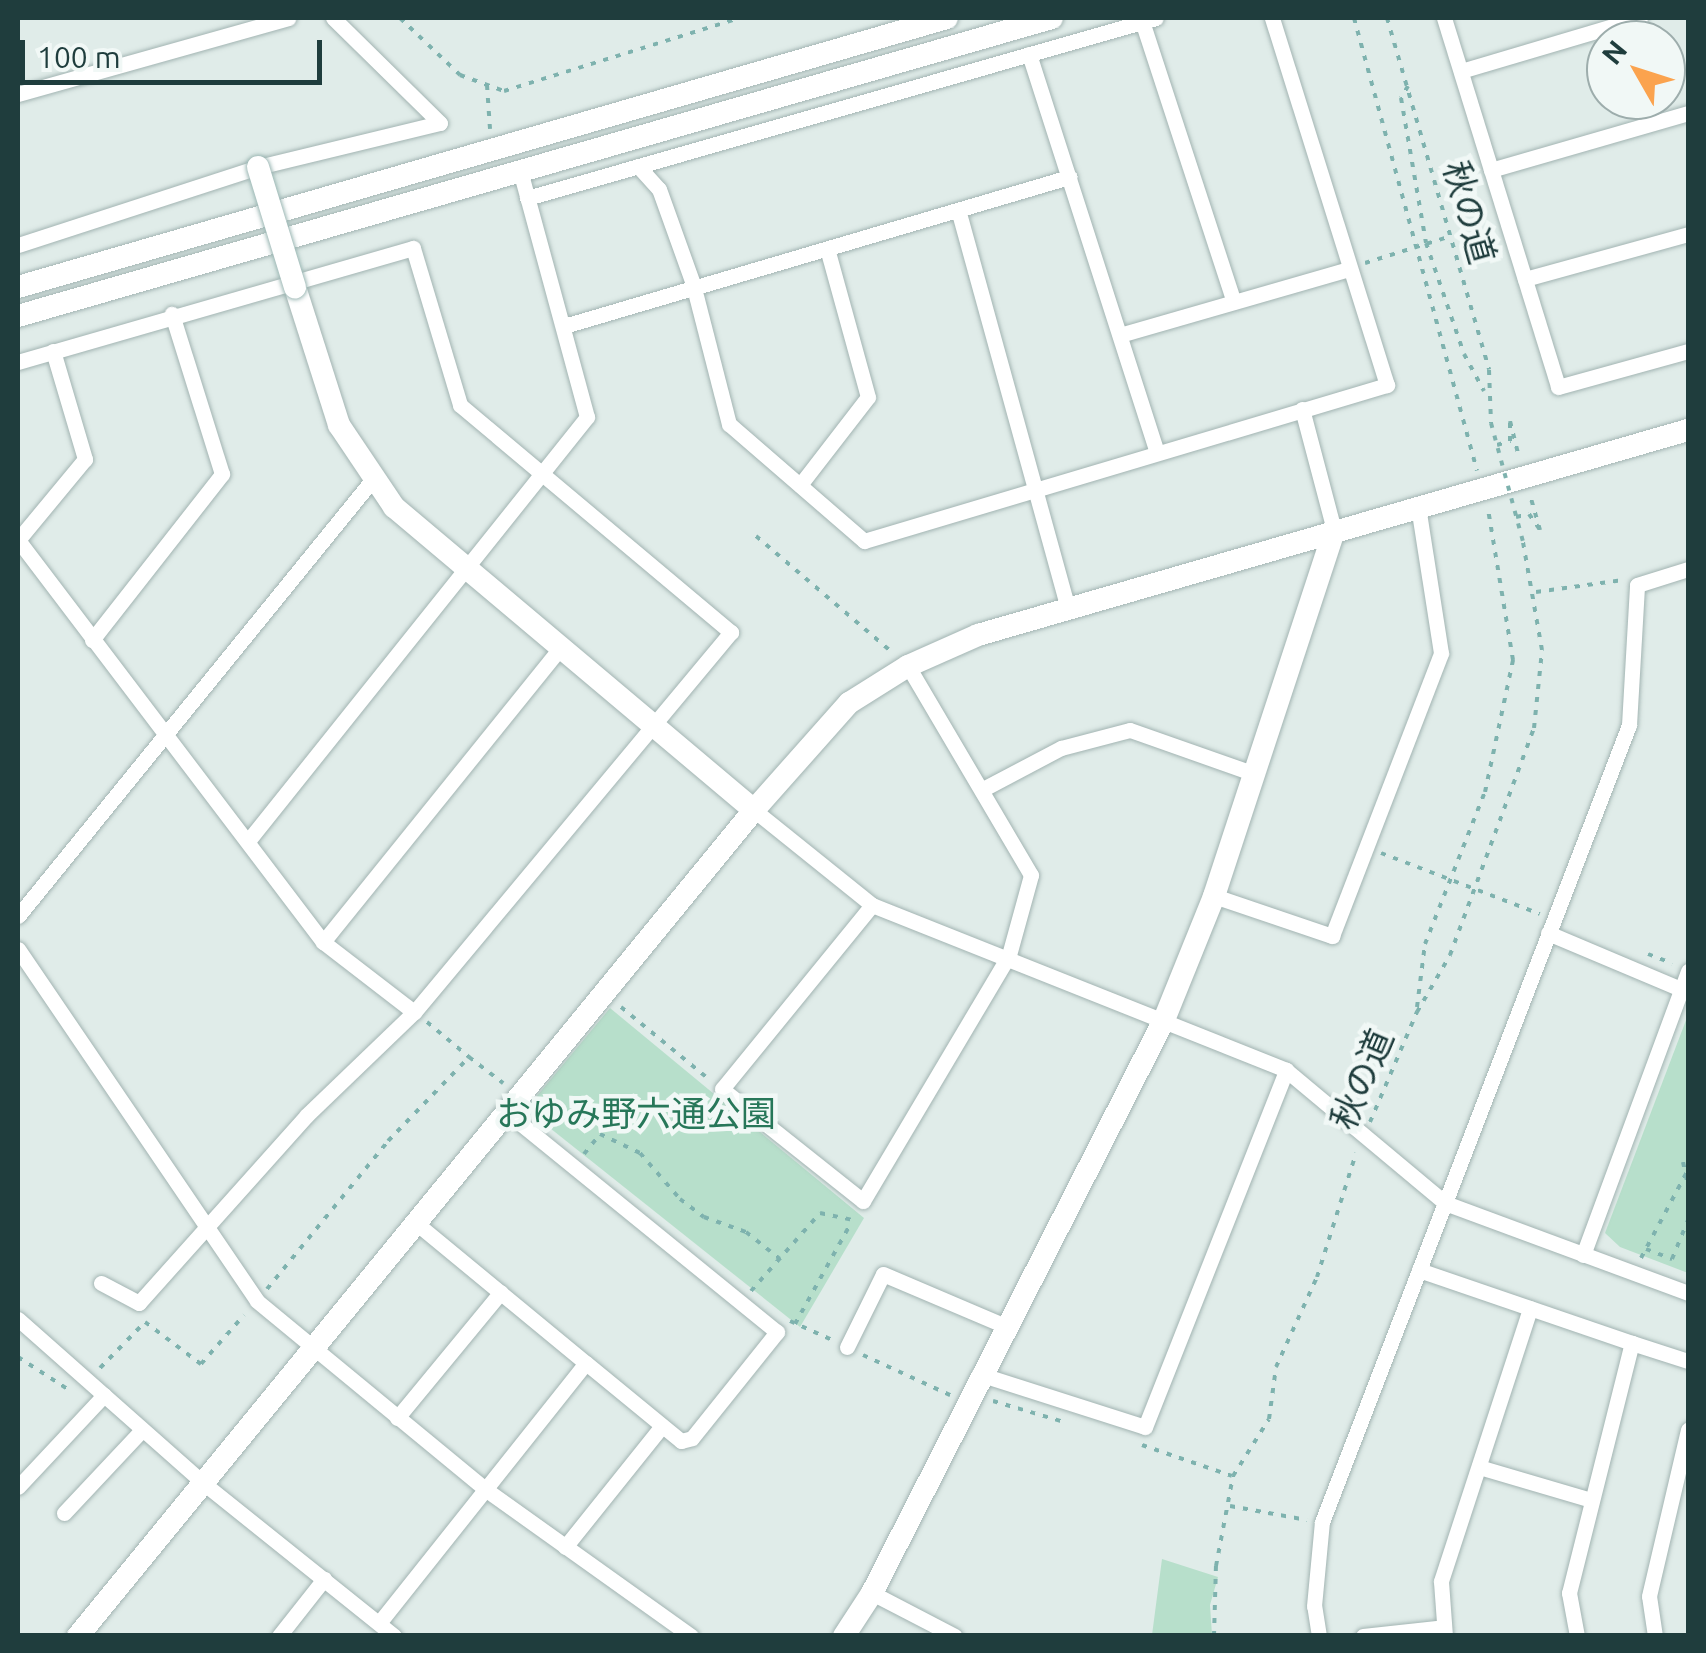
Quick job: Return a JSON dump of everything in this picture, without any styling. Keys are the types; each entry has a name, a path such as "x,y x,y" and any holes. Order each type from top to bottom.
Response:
{"street":[{"path":"18,94 289,18"},
{"path":"18,246 258,167 440,123 333,18"},
{"path":"18,287 947,18"},
{"path":"18,316 1052,18"},
{"path":"638,166 658,189 693,284 729,424 864,542 1156,449 1387,385 1272,18"},
{"path":"1444,18 1558,387 1688,351"},
{"path":"1461,71 1640,18"},
{"path":"527,198 1149,20 1233,300"},
{"path":"1029,54 1156,449"},
{"path":"1491,170 1688,113"},
{"path":"258,167 339,425 394,508 559,650 872,904 1008,955 1286,1070 1362,1138 1444,1203 1688,1293"},
{"path":"248,840 544,478 587,417 520,171"},
{"path":"564,326 693,284 828,252 1069,178"},
{"path":"959,214 1068,610"},
{"path":"1525,280 1688,234"},
{"path":"18,362 172,314 295,287 414,248 460,405 731,632 414,1012 308,1115 138,1302 102,1283"},
{"path":"800,485 868,397 828,252"},
{"path":"1120,334 1348,269"},
{"path":"92,640 222,474 172,314"},
{"path":"53,351 84,459 18,540 324,942 414,1012"},
{"path":"844,1636 872,1593 1003,1325 1164,1020 1214,896 1334,530 1302,409"},
{"path":"78,1636 754,810 849,703 908,666 978,635 1688,430"},
{"path":"18,916 372,479"},
{"path":"1214,896 1332,936 1441,653 1418,506"},
{"path":"1318,1636 1314,1606 1322,1522 1629,725 1636,585 1688,569"},
{"path":"324,942 559,650"},
{"path":"872,904 722,1089 863,1201 1008,955 1031,875 985,788 908,666"},
{"path":"985,788 1061,748 1130,730 1252,773"},
{"path":"1551,926 1683,990"},
{"path":"18,949 205,1232 256,1301 485,1489 691,1636"},
{"path":"1583,1255 1688,970"},
{"path":"979,1374 1145,1427 1286,1070"},
{"path":"416,1223 680,1441 692,1438 777,1332 572,1166 512,1104"},
{"path":"1420,1270 1688,1361"},
{"path":"847,1348 884,1274 1003,1325"},
{"path":"397,1418 500,1292"},
{"path":"1363,1636 1445,1631 1441,1582 1530,1308"},
{"path":"18,1320 202,1482 394,1636"},
{"path":"1578,1636 1569,1593 1632,1343"},
{"path":"380,1623 586,1363"},
{"path":"18,1487 104,1395"},
{"path":"566,1547 662,1426"},
{"path":"64,1513 142,1430"},
{"path":"1655,1636 1649,1596 1688,1430"},
{"path":"1480,1467 1591,1500"},
{"path":"278,1636 324,1579"},
{"path":"872,1593 955,1636"}],"path":[{"path":"400,18 460,76 504,91 740,18"},
{"name":"秋の道","path":"1214,1636 1216,1566 1233,1476 1269,1419 1276,1368 1317,1277 1362,1138 1476,888 1534,728 1542,650 1536,592 1491,422 1486,394 1489,370 1387,18"},
{"path":"487,84 484,110 496,148"},
{"path":"1408,86 1401,98 1426,243 1464,354 1486,394"},
{"path":"1348,269 1451,236"},
{"path":"1497,445 1510,441 1510,421 1540,530 1530,514 1516,518"},
{"path":"756,536 908,666"},
{"path":"1536,592 1626,580 1636,585"},
{"path":"1367,848 1476,888 1551,926"},
{"path":"1638,950 1688,970"},
{"path":"604,992 722,1089"},
{"path":"414,1012 470,1057 512,1104"},
{"path":"87,1382 145,1322 201,1364 388,1141 470,1057"},
{"path":"572,1166 600,1134 640,1153 704,1217 746,1232 780,1259"},
{"path":"1683,1162 1688,1185"},
{"path":"1633,1274 1687,1172"},
{"path":"796,1324 863,1201"},
{"path":"741,1302 820,1213 852,1220"},
{"path":"1646,1249 1672,1259 1688,1220"},
{"path":"777,1332 787,1320 965,1402"},
{"path":"1230,1506 1322,1522"}],"green space":[{"name":"おゆみ野六通公園","path":"610,1008 864,1218 800,1327 526,1109"},
{"path":"1688,1015 1688,1273 1620,1247 1605,1233"},
{"path":"1162,1559 1218,1577 1210,1605 1212,1635 1152,1635"}]}
